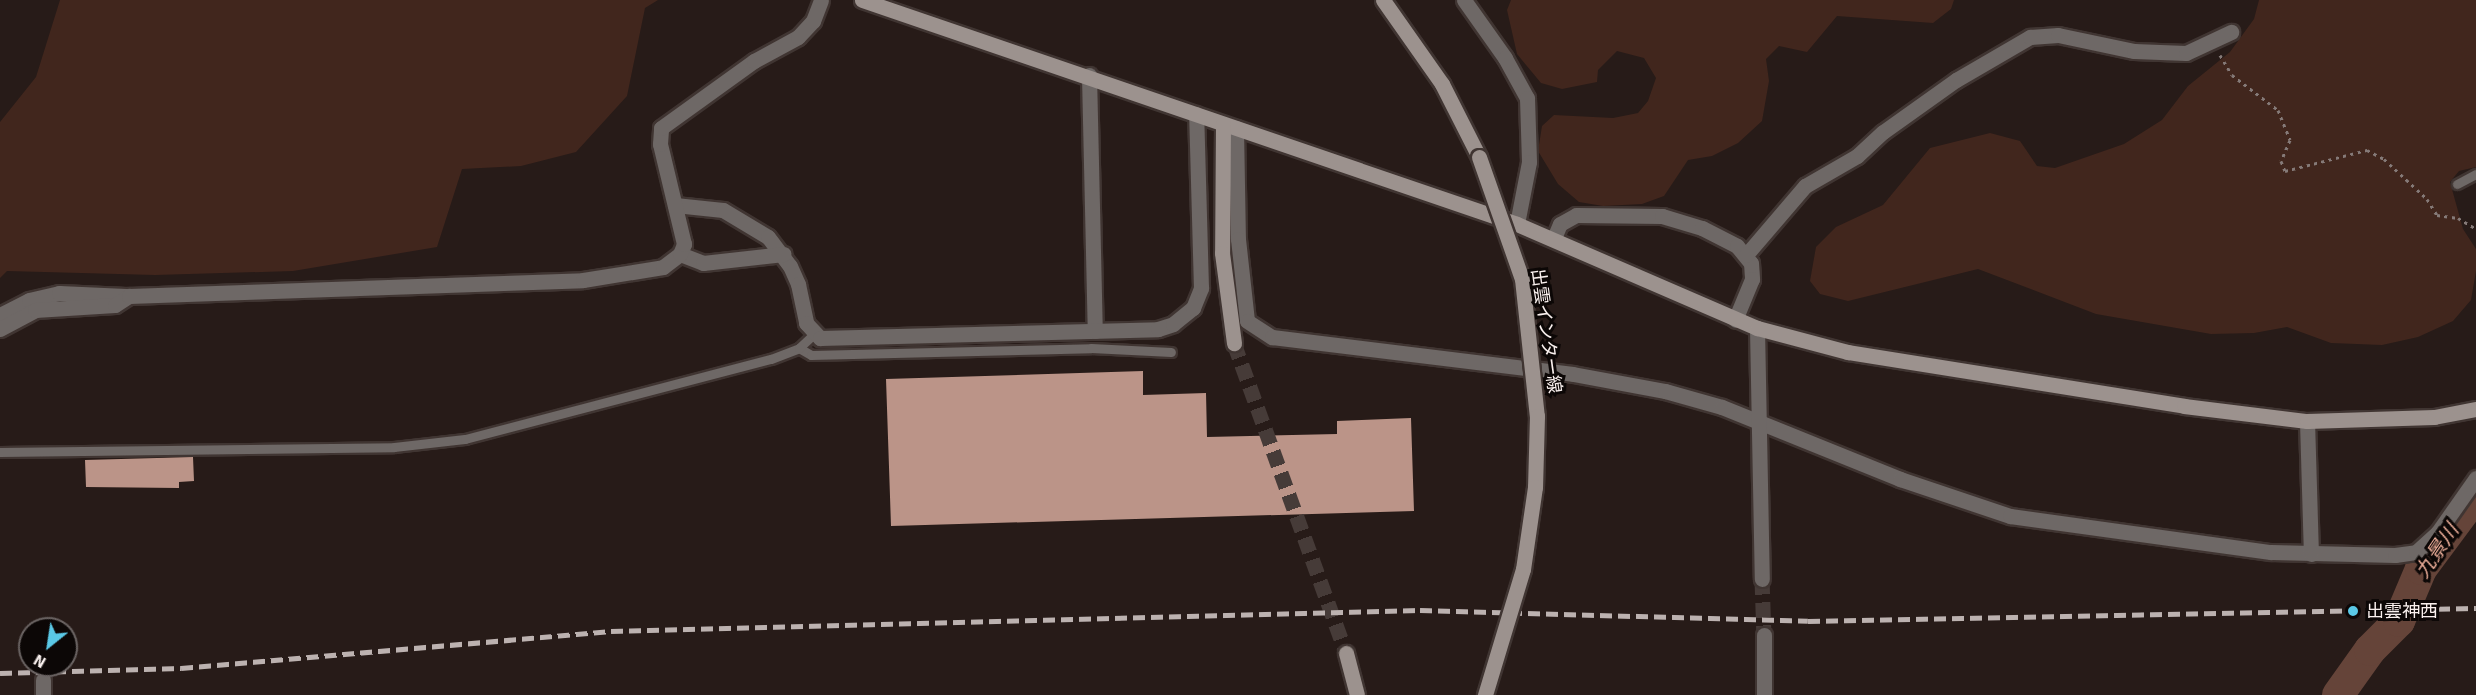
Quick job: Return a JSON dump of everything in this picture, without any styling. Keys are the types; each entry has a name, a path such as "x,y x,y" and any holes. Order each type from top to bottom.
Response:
{"street":[{"path":"0,315 28,300 59,293 129,296 584,280 663,267 680,254 683,235 660,144 659,135 666,121 754,61 798,37 813,21 821,0"},
{"path":"862,0 1089,75 1229,126 1517,224 1554,238 1735,320 1848,352 2184,406 2307,422 2434,417 2476,409"},
{"name":"出雲インター線","path":"1383,0 1442,84 1479,157 1522,279 1537,416 1535,487 1523,569 1485,695"},
{"path":"1464,0 1505,58 1527,98 1529,162 1517,224"},
{"path":"1746,255 1805,186 1857,156 1882,132 1956,80 2030,37 2058,35 2163,53 2186,53 2215,42 2231,32"},
{"path":"1089,75 1095,331"},
{"path":"675,204 709,207 738,216 768,237 783,255 798,284 806,323 813,335 826,339 1166,328 1193,308 1200,295 1196,114"},
{"path":"1229,126 1222,253 1234,343"},
{"path":"1229,126 1247,321 1272,337 1573,374 1665,391 1759,422 1900,479 2010,516 2094,530 2311,554 2395,555 2416,552 2438,532 2476,478"},
{"path":"1554,238 1560,224 1576,215 1662,216 1702,228 1746,255 1751,263 1752,279 1735,320"},
{"path":"680,254 703,263 783,255"},
{"path":"0,329 35,310 115,305 129,296"},
{"path":"1757,328 1762,579"},
{"path":"2307,422 2311,554"},
{"path":"1764,635 1764,695"},
{"path":"1346,653 1357,695"}],"lane":[{"path":"2457,184 2476,174"},
{"path":"0,452 394,447 465,439 771,359 799,348 813,335"},
{"path":"799,348 812,355 1090,348 1171,352"}],"path":[{"path":"2215,42 2232,75 2278,110 2290,140 2281,161 2285,171 2367,150 2410,183 2437,214 2457,218 2476,229"}],"shaded area":[{"path":"60,0 658,0 645,8 627,96 576,152 521,166 462,169 437,247 293,271 155,275 7,271 0,278 0,122 36,77"},
{"path":"1511,0 1954,0 1951,9 1933,23 1837,16 1807,52 1779,46 1766,59 1769,81 1762,121 1738,143 1712,156 1688,160 1664,196 1642,204 1603,206 1579,202 1558,184 1538,151 1542,126 1554,115 1613,118 1638,113 1648,101 1656,78 1644,58 1617,51 1598,70 1597,82 1562,89 1541,83 1517,54 1507,10"},
{"path":"2259,0 2476,0 2476,167 2459,171 2450,182 2463,229 2476,249 2476,271 2471,300 2453,321 2418,337 2382,345 2331,343 2287,327 2254,333 2211,334 2096,314 1978,269 1848,301 1820,294 1810,281 1816,247 1836,227 1883,205 1930,148 1990,133 2020,141 2037,166 2055,168 2124,144 2162,120 2188,86 2230,52 2254,19"}],"building":[{"path":"1143,371 1143,395 1206,393 1207,437 1337,434 1337,421 1411,418 1414,511 891,526 886,379"},
{"path":"193,457 194,481 179,482 179,488 86,487 85,460"}],"waterway":[{"name":"九景川","path":"2338,695 2370,650 2399,621 2421,569 2476,495"}],"tunnel":[{"path":"1234,343 1346,653"},
{"path":"1762,579 1764,635"}],"railway":[{"path":"0,673 181,668 611,631 1420,610 1808,621 2476,608"}],"place":[{"name":"出雲神西","path":"2353,611"}]}
